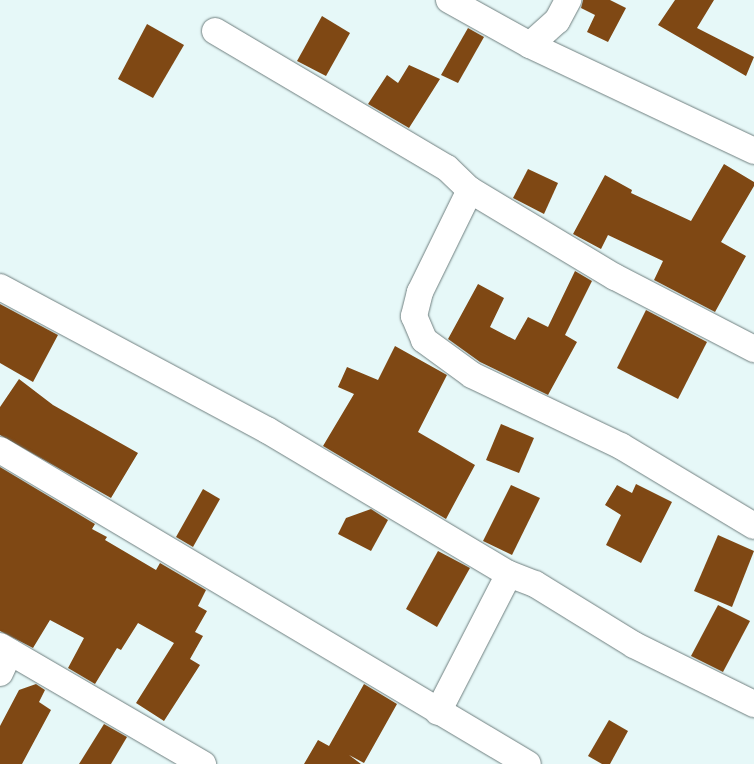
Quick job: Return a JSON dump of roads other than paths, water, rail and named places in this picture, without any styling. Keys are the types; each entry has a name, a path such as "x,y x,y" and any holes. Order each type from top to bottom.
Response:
{"street":[{"path":"449,0 530,46 754,151"},
{"path":"530,46 557,21 568,0"},
{"path":"215,31 447,168 470,190 615,278 754,349"},
{"path":"470,190 420,292 414,316 424,340 472,375 621,446 754,526"},
{"path":"0,287 267,430 509,574 535,584 634,645 754,704"},
{"path":"0,450 528,764"},
{"path":"438,712 509,574"},
{"path":"3,657 203,764"}]}
